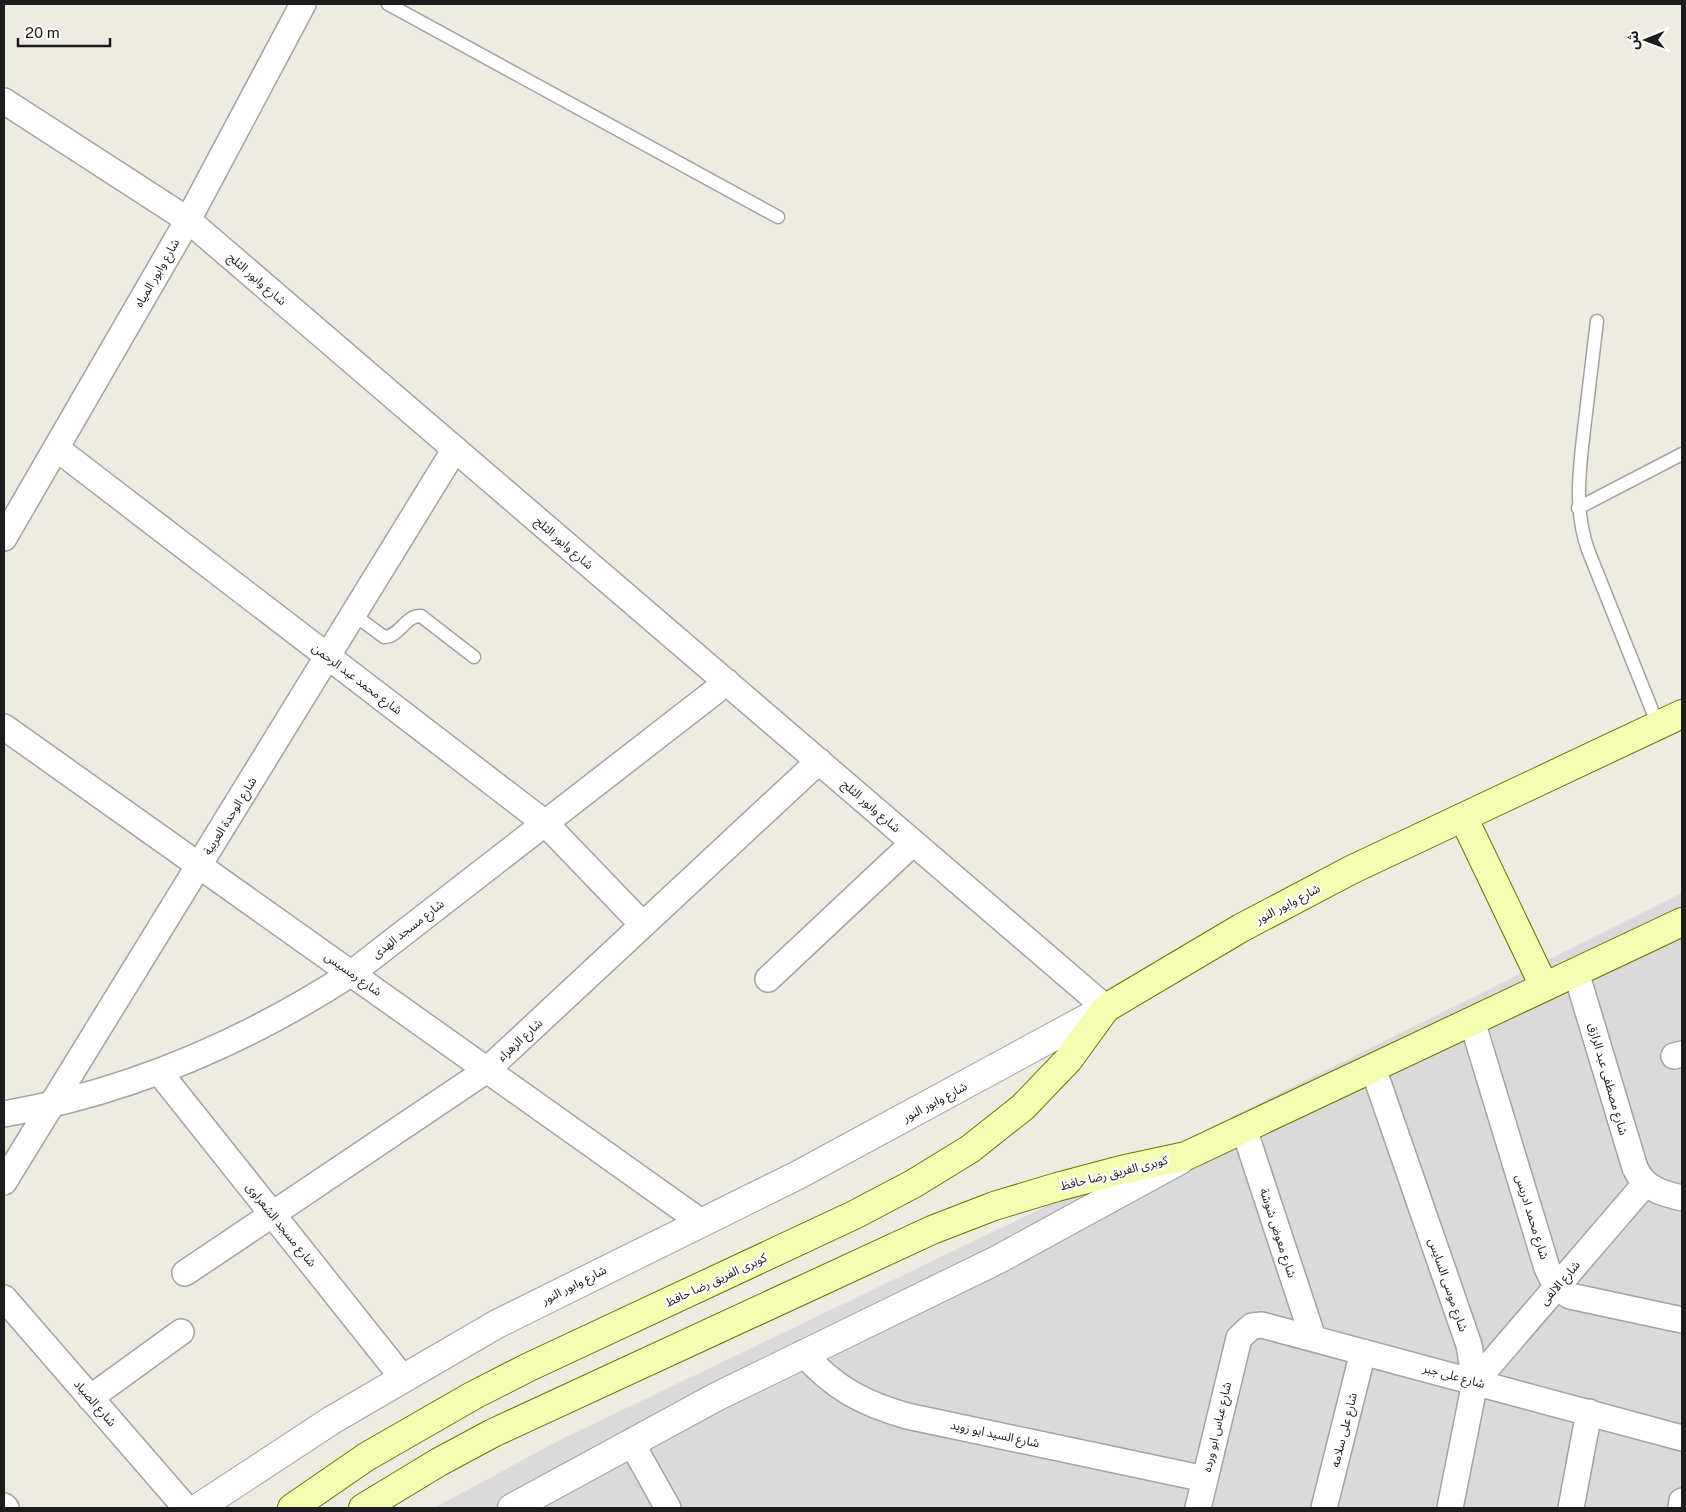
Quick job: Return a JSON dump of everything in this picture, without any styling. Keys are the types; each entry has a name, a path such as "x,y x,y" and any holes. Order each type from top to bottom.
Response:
{"main road":[{"name":"شارع وابور النور","path":"1106,1008 1241,928 1351,870 1682,714"},
{"path":"1463,817 1544,986"},
{"path":"1186,1156 1682,922"},
{"name":"كوبرى الفريق رضا حافظ","path":"292,1508 366,1457 419,1425 529,1366 854,1215 913,1184 970,1149 1022,1107 1069,1059 1106,1008"},
{"name":"كوبرى الفريق رضا حافظ","path":"363,1508 439,1462 548,1406 932,1230 994,1206 1057,1187 1121,1170 1186,1156"}],"street":[{"name":"شارع وابور المياه","path":"4,538 188,220 303,4"},
{"name":"شارع وابور الثلج","path":"4,102 188,220 1106,1008"},
{"name":"شارع محمد عبد الرحمن","path":"56,448 545,823 643,925"},
{"name":"شارع الوحدة العربية","path":"4,1182 454,449"},
{"name":"شارع مسجد الهدى","path":"4,1114 50,1106 160,1073 200,1057 270,1022 352,973 727,682"},
{"name":"شارع رمسيس","path":"4,727 701,1222"},
{"name":"شارع الزهراء","path":"185,1273 487,1070 819,761"},
{"path":"768,979 913,843"},
{"name":"شارع مصطفى عبد الرازق","path":"1576,972 1631,1160 1639,1177 1645,1184"},
{"name":"شارع وابور النور","path":"198,1508 285,1450 402,1377 497,1324 903,1120 1106,1008"},
{"name":"شارع محمد ادريس","path":"1472,1021 1547,1268 1556,1287"},
{"name":"شارع موسى السايس","path":"1374,1068 1469,1345 1475,1382 1450,1508"},
{"name":"شارع مسجد الشعراوى","path":"160,1073 402,1377"},
{"name":"شارع معوض شوشة","path":"1244,1129 1313,1338"},
{"path":"512,1508 631,1442 803,1353 997,1260 1186,1156"},
{"path":"1645,1184 1661,1193 1682,1198"},
{"name":"شارع الالفى","path":"1475,1382 1645,1184"},
{"path":"1556,1287 1570,1296 1682,1320"},
{"name":"شارع الصياد","path":"4,1298 186,1508"},
{"name":"شارع على جبر","path":"1236,1347 1245,1331 1252,1326 1262,1325 1682,1438"},
{"path":"90,1398 181,1332"},
{"name":"شارع عباس ابو ورده","path":"1198,1508 1236,1347"},
{"name":"شارع على سلامه","path":"1324,1508 1363,1352"},
{"name":"شارع السيد ابو زويد","path":"803,1353 821,1373 847,1393 876,1407 917,1418 1205,1479"},
{"path":"1571,1508 1588,1412"},
{"path":"631,1442 668,1508"},
{"path":"1681,1508 1682,1501"}],"lane":[{"path":"388,4 778,217"},
{"path":"1597,321 1578,480 1578,508 1582,532 1588,550 1658,725"},
{"path":"1578,508 1682,454"},
{"path":"353,614 384,637 394,634 412,617 420,616 474,657"}],"shaded area":[{"path":"1682,893 1682,1508 434,1508 556,1442 1238,1114"}]}
